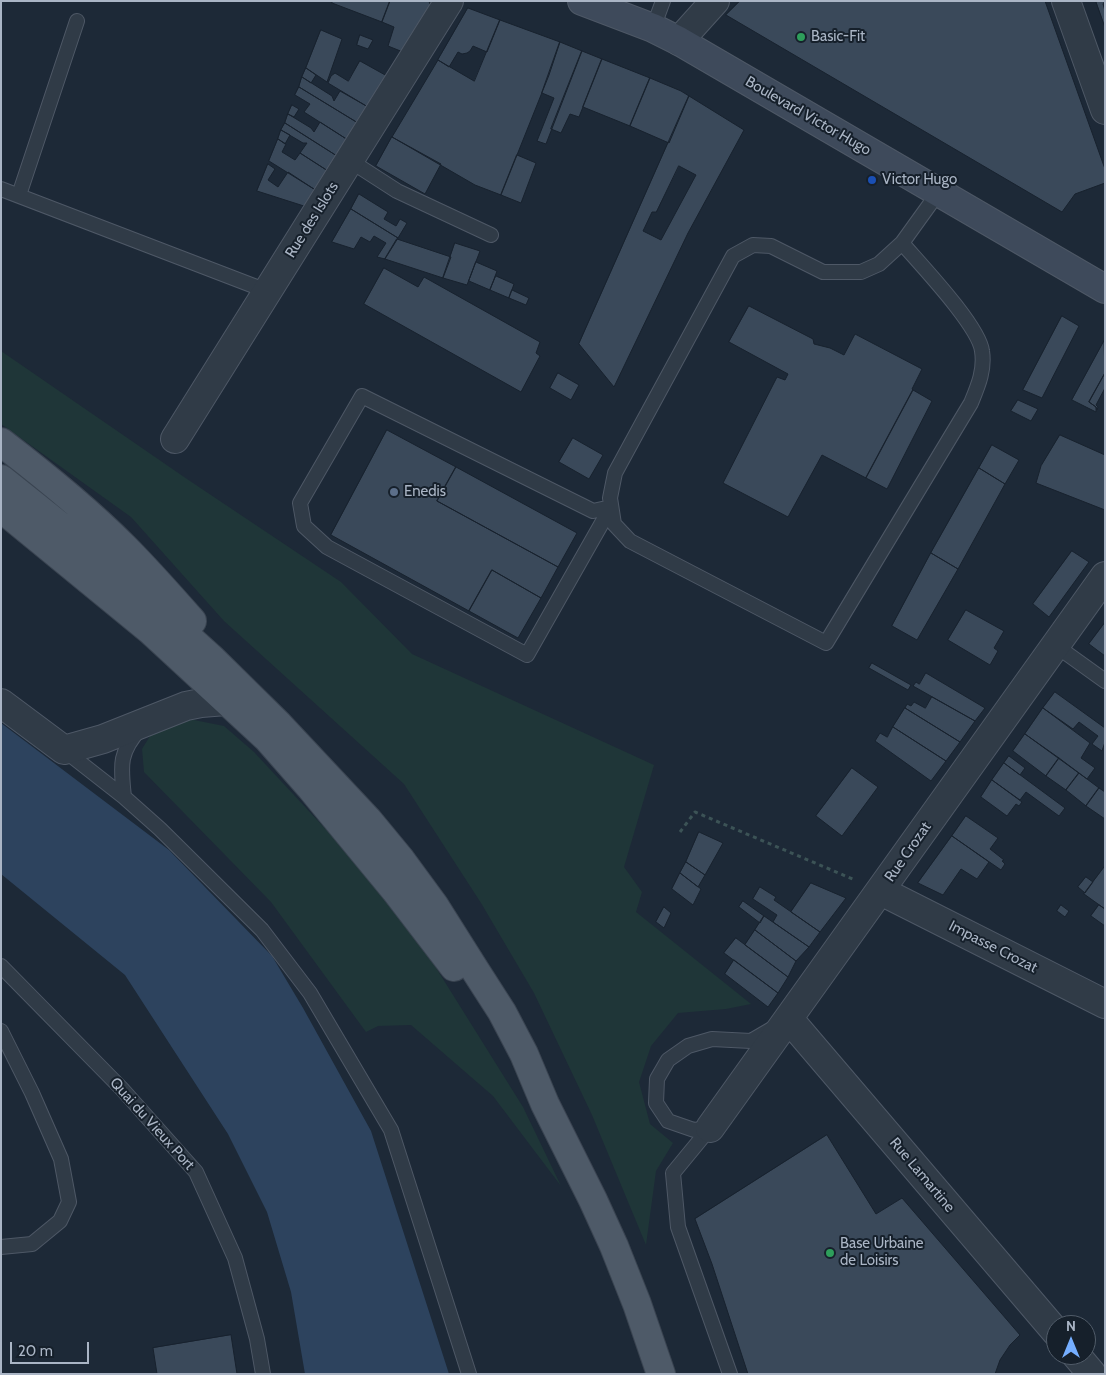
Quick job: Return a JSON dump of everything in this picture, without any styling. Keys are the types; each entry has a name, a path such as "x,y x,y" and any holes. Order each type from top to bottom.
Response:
{"main road":[{"name":"Boulevard Victor Hugo","path":"582,1 679,40 1105,289"},
{"path":"1,442 64,493 124,547 206,636 279,726"},
{"path":"1,479 100,558 213,660 368,820 401,860 434,905 502,1012 524,1054 545,1104 614,1246 637,1304 661,1374"},
{"path":"1,508 151,631 268,739 341,824 451,962 545,1104"}],"street":[{"name":"Rue des Islots","path":"175,439 449,1"},
{"path":"679,40 715,1"},
{"path":"1066,1 1098,67 1105,110"},
{"name":"Rue Crozat","path":"710,1128 1105,576"},
{"path":"1,704 64,750 103,739 186,706 226,701"},
{"name":"Impasse Crozat","path":"881,891 1105,1004"},
{"name":"Rue Lamartine","path":"789,1019 1046,1320"}],"lane":[{"path":"653,28 663,1"},
{"path":"19,195 77,21"},
{"path":"349,160 397,191 491,235"},
{"path":"1,189 267,290"},
{"path":"902,243 970,323 982,350 982,377 972,403 826,644 630,541 614,524 610,498 615,473 733,256 753,245 771,246 823,272 861,272 879,264 902,243 938,193"},
{"path":"362,396 593,511 611,507 527,655 327,548 304,526 300,503 362,396"},
{"path":"1055,645 1105,681"},
{"path":"124,797 121,762 130,739 146,722"},
{"path":"64,750 124,797 160,829 262,930 310,993 391,1130 469,1374"},
{"name":"Quai du Vieux Port","path":"1,966 122,1089 196,1172 235,1258 256,1338 263,1374"},
{"path":"710,1128 694,1130 668,1121 656,1103 657,1079 668,1060 688,1046 712,1039 750,1041 789,1019"},
{"path":"1,1031 32,1093 61,1159 69,1202 60,1220 32,1244 1,1247"},
{"path":"710,1128 673,1173 678,1227 730,1374"}],"path":[{"path":"680,832 695,812 881,891"}],"green space":[{"path":"1,351 341,582 412,654 654,765 624,867 642,892 636,912 751,1004 726,1009 678,1013 651,1046 639,1082 650,1124 673,1143 656,1171 646,1245 592,1115 534,993 481,903 404,784 224,621 131,517 1,424"},
{"path":"184,718 224,726 254,752 398,907 523,1107 561,1186 493,1096 411,1025 378,1026 366,1032 271,902 144,772 142,749 150,736"}],"water":[{"path":"1,723 169,850 272,956 371,1131 449,1374 305,1374 291,1292 267,1212 228,1134 125,975 1,874"}],"building":[{"path":"333,1 390,1 382,22 332,3"},
{"path":"390,1 429,1 430,5 403,52 388,46 394,27 382,22"},
{"path":"740,1 1045,1 1105,169 1105,183 1075,194 1062,212 726,15"},
{"path":"1096,1 1105,1 1103,4 1105,27"},
{"path":"468,8 500,20 487,52 473,46 467,53 462,54 458,52 449,67 438,60"},
{"path":"500,20 560,42 549,75 501,195 475,185 392,137 438,60 474,81"},
{"path":"321,30 342,39 327,82 306,68"},
{"path":"360,35 373,40 368,49 357,45"},
{"path":"560,42 582,51 546,144 537,141 554,98 542,93"},
{"path":"582,51 602,59 579,117 570,114 561,133 551,129"},
{"path":"602,59 650,78 630,126 583,107"},
{"path":"360,61 387,76 368,107 328,83 331,76 335,73 348,81"},
{"path":"306,68 316,75 311,83 302,77"},
{"path":"302,77 332,96 334,101 340,91 368,107 358,123 299,87"},
{"path":"650,78 689,96 669,143 630,126"},
{"path":"299,87 358,123 348,140 304,112 310,104 295,95"},
{"path":"689,96 744,130 688,233 614,387 579,344","holes":["679,166 696,175 661,240 643,231 652,212 656,212"]},
{"path":"292,105 299,109 294,117 288,114"},
{"path":"288,114 311,128 314,132 320,122 348,140 337,156 285,123"},
{"path":"285,123 337,156 328,171 300,153 307,143 303,143 281,130"},
{"path":"281,130 290,135 285,144 278,139"},
{"path":"392,137 441,164 425,194 376,166"},
{"path":"278,139 286,144 282,152 295,160 300,153 328,171 317,191 269,161"},
{"path":"517,155 536,163 521,203 501,195"},
{"path":"268,164 275,169 268,180 278,187 288,172 317,191 307,207 257,191"},
{"path":"359,194 388,212 384,219 396,226 400,219 407,223 398,238 351,209"},
{"path":"351,209 398,238 385,259 377,257 386,243 374,236 370,242 361,237 354,249 332,242"},
{"path":"397,239 451,257 443,278 385,259"},
{"path":"455,243 480,251 467,285 443,278"},
{"path":"476,262 497,271 490,290 469,281"},
{"path":"384,268 418,287 424,277 540,342 536,353 540,356 521,392 364,304"},
{"path":"496,276 514,284 509,298 490,290"},
{"path":"512,290 529,298 526,305 509,298"},
{"path":"749,306 813,339 814,344 830,348 844,355 855,334 922,369 913,390 866,478 822,455 788,517 723,483 777,377 785,380 788,374 729,342"},
{"path":"1062,316 1079,326 1042,398 1023,390"},
{"path":"1104,341 1105,373 1089,402 1096,407 1096,412 1072,400"},
{"path":"558,373 579,385 571,400 550,388"},
{"path":"1105,373 1105,388 1096,405 1098,407 1097,410 1089,402"},
{"path":"913,390 932,401 887,489 866,478"},
{"path":"1018,400 1038,409 1031,421 1011,411"},
{"path":"387,430 456,467 437,501 558,567 541,598 492,570 469,611 331,535"},
{"path":"1060,435 1105,455 1105,510 1036,483 1041,466"},
{"path":"573,438 603,455 589,479 559,462"},
{"path":"992,445 1019,460 1005,484 979,468"},
{"path":"456,467 577,533 558,567 437,501"},
{"path":"979,468 1005,484 958,569 931,553"},
{"path":"1072,551 1089,562 1049,617 1033,604"},
{"path":"931,553 958,569 917,640 892,626"},
{"path":"492,570 541,598 518,638 469,611"},
{"path":"966,610 1004,631 994,648 998,651 990,665 948,640"},
{"path":"1105,625 1105,656 1089,644"},
{"path":"872,663 911,685 908,690 869,668"},
{"path":"926,673 985,708 975,721 913,686 916,682 919,684"},
{"path":"1055,692 1105,728 1105,742 1102,751 1092,744 1098,736 1079,722 1073,729 1043,708"},
{"path":"932,697 975,721 960,742 905,708 907,704 911,706 914,702 925,708"},
{"path":"905,708 960,742 946,761 893,727"},
{"path":"1043,708 1090,743 1081,758 1095,768 1087,779 1025,734"},
{"path":"893,727 946,761 931,781 875,741 880,733 887,737"},
{"path":"1025,734 1059,758 1046,776 1013,751"},
{"path":"1009,756 1025,768 1020,775 1004,763"},
{"path":"1059,758 1079,773 1066,790 1046,776"},
{"path":"1004,763 1065,808 1059,816 1026,792 1020,800 992,780"},
{"path":"852,768 878,787 842,836 816,816"},
{"path":"1079,773 1099,788 1086,806 1066,790"},
{"path":"992,780 1022,802 1019,806 1016,804 1007,816 981,797"},
{"path":"1099,788 1105,792 1105,819 1086,806"},
{"path":"966,816 998,838 990,849 1004,860 1002,861 1005,864 1001,870 952,836"},
{"path":"699,832 723,843 705,875 686,862"},
{"path":"952,836 989,862 977,879 961,869 943,895 918,883"},
{"path":"686,862 705,875 698,887 680,873"},
{"path":"1105,866 1105,909 1084,894"},
{"path":"680,873 701,889 693,905 672,889"},
{"path":"1086,877 1093,882 1085,893 1078,887"},
{"path":"811,883 846,898 820,932 791,912"},
{"path":"760,887 776,897 774,900 820,932 809,947 773,922 777,915 753,899"},
{"path":"743,901 764,916 760,923 739,907"},
{"path":"1061,905 1069,911 1065,917 1057,911"},
{"path":"1099,905 1105,909 1105,926 1091,916"},
{"path":"664,907 671,913 664,928 656,922"},
{"path":"764,916 809,947 796,961 755,930"},
{"path":"755,930 796,961 788,977 745,945"},
{"path":"736,938 788,977 778,993 724,953"},
{"path":"734,960 778,993 768,1007 725,974"},
{"name":"Base Urbaine de Loisirs","path":"827,1135 876,1214 902,1198 1020,1335 1010,1345 1000,1360 995,1374 748,1374 712,1264 695,1219"},
{"path":"231,1335 237,1374 157,1374 153,1348"}],"place":[{"name":"Basic-Fit","path":"801,37"},
{"name":"Victor Hugo","path":"872,180"},
{"name":"Enedis","path":"394,492"},
{"name":"Base Urbaine de Loisirs","path":"830,1253"}]}
